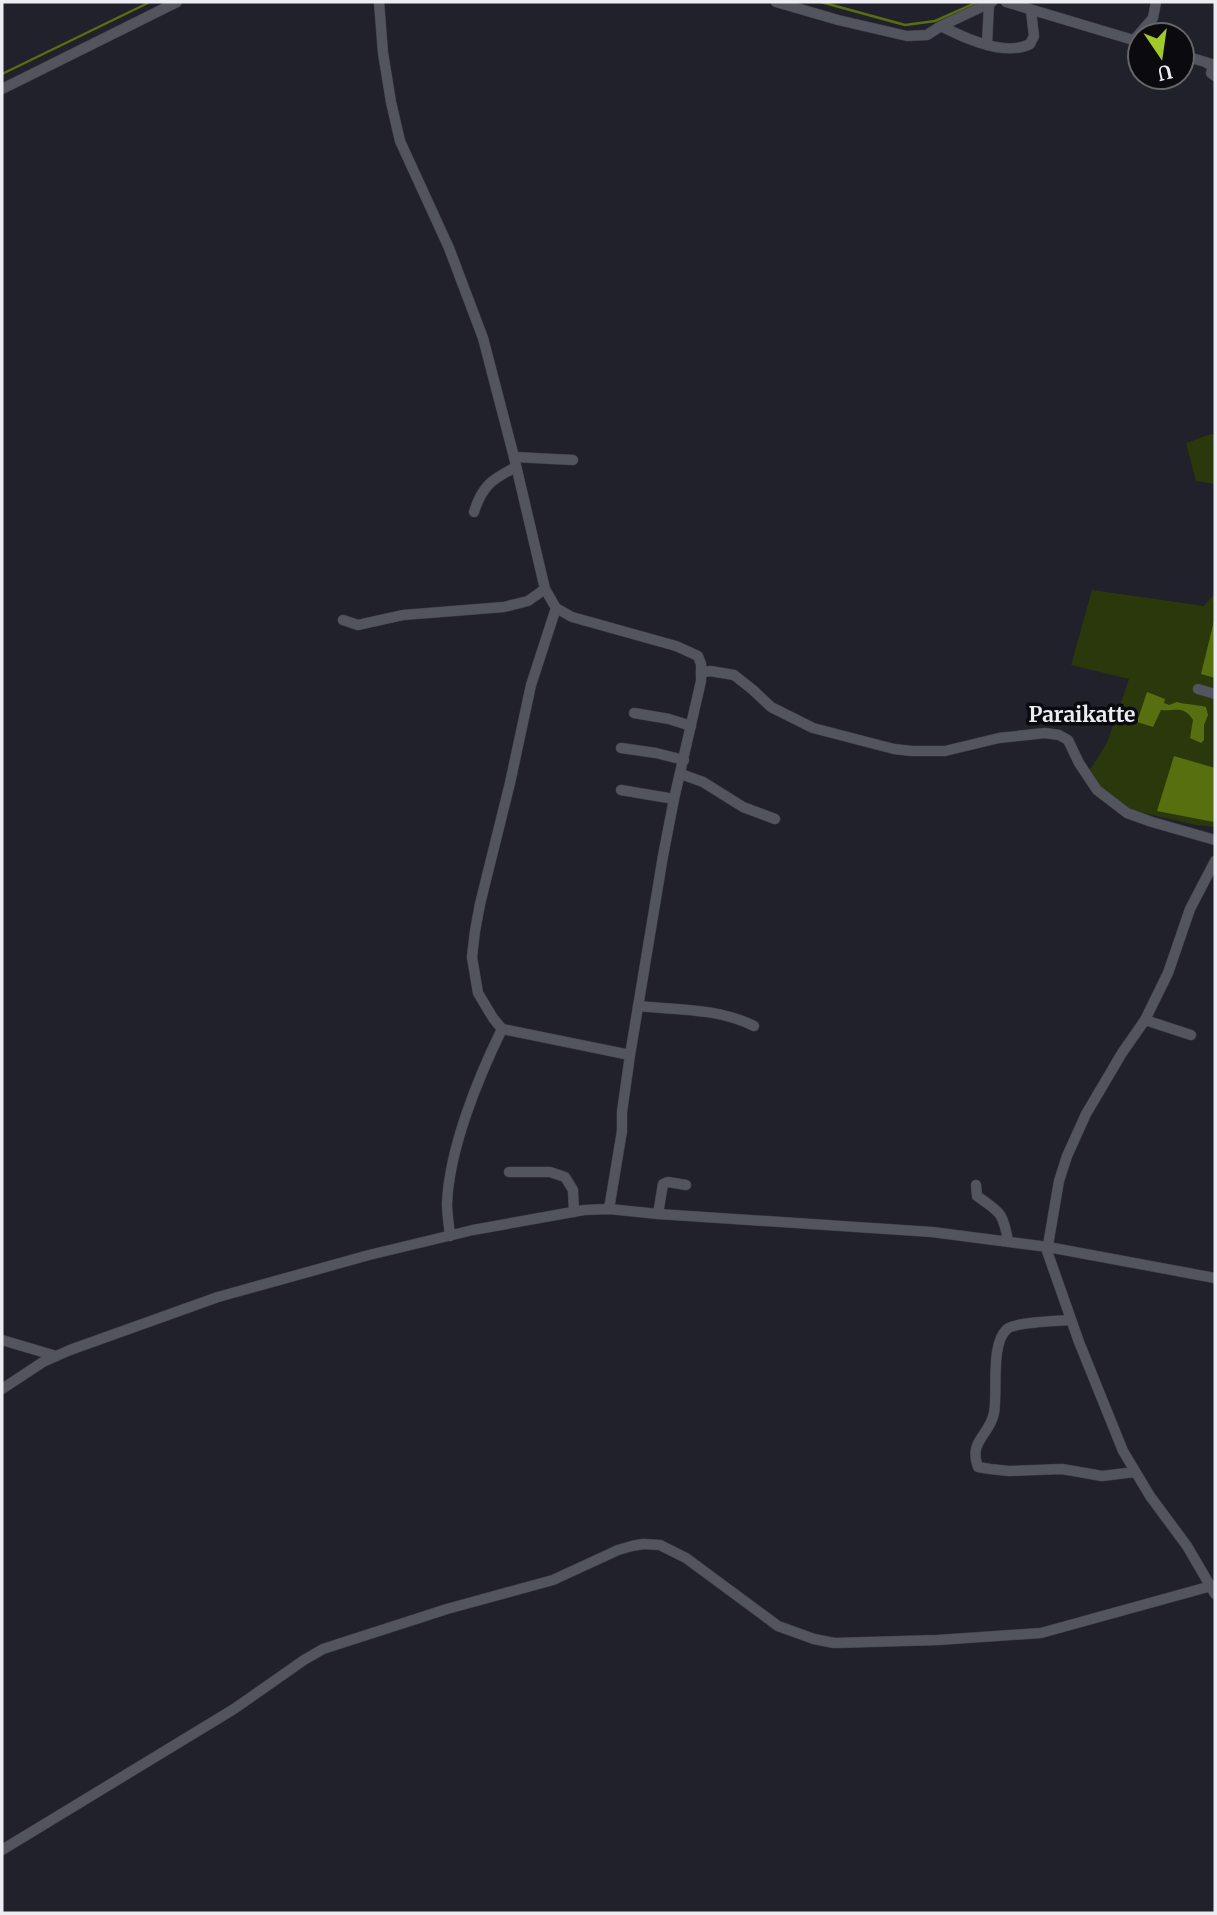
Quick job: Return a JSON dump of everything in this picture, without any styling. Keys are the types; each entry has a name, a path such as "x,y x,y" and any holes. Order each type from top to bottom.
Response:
{"street":[{"path":"2,89 177,2"},
{"path":"379,2 383,53 400,141 449,248 483,338 545,589 556,608 572,617 676,646 698,656 701,664 701,681 674,799 638,1006 610,1209"},
{"path":"776,2 907,36 927,35 990,2"},
{"path":"987,45 990,2"},
{"path":"1006,2 1126,37"},
{"path":"1151,21 1156,2"},
{"path":"941,26 987,45 1018,48 1030,44 1034,36 1031,11"},
{"path":"1211,64 1211,73 1215,76"},
{"path":"474,512 483,489 515,462 573,460"},
{"path":"343,620 358,625 403,615 504,607 528,601 545,589"},
{"path":"556,608 531,685 474,931 472,957 478,993 502,1029 630,1055"},
{"path":"701,673 710,671 734,675 771,707 813,728 903,750 957,750 999,738 1045,733 1059,735 1068,740 1097,790 1126,813 1215,840"},
{"path":"1198,689 1215,694"},
{"path":"634,713 691,726"},
{"path":"621,748 684,760"},
{"path":"681,775 703,782 743,807 775,819"},
{"path":"621,790 674,799"},
{"path":"2,1850 234,1709 323,1649 447,1609 553,1580 632,1546 660,1545 686,1558 778,1626 834,1643 1041,1633 1214,1588 1150,1496 1123,1451 1071,1320 1048,1247 1059,1181 1086,1114 1145,1020 1168,973 1190,909 1215,861"},
{"path":"638,1006 705,1011 741,1019 754,1026"},
{"path":"1145,1020 1191,1035"},
{"path":"450,1236 447,1206 449,1184 459,1141 490,1054 502,1029"},
{"path":"509,1172 550,1172 565,1177 573,1190 574,1212"},
{"path":"658,1214 663,1184 668,1182 686,1185"},
{"path":"976,1185 977,1196 995,1207 999,1214 1008,1241"},
{"path":"2,1389 56,1356 218,1297 369,1255 574,1212 610,1209 882,1228 1048,1247 1215,1278"},
{"path":"1071,1320 1018,1325 1008,1328 1002,1337 997,1362 994,1416 976,1446 978,1467 1009,1471 1062,1469 1102,1476 1135,1472"},
{"path":"2,1340 56,1356"}],"shaded area":[{"path":"1215,435 1215,484 1196,481 1186,443"},
{"path":"1092,590 1204,606 1215,593 1215,827 1114,806 1084,779 1107,743 1129,679 1071,665"},
{"path":"1215,617 1215,678 1201,674"},
{"path":"1147,692 1165,699 1164,703 1169,705 1177,702 1206,707 1208,715 1204,725 1204,740 1201,743 1190,738 1193,720 1182,710 1161,710 1153,727 1137,722"},
{"path":"1174,756 1215,768 1214,822 1157,811"}],"waterway":[{"path":"2,74 150,2"},
{"path":"821,2 905,25 935,21 978,2"}],"district":[{"name":"Paraikatte","path":"1082,714"}]}
